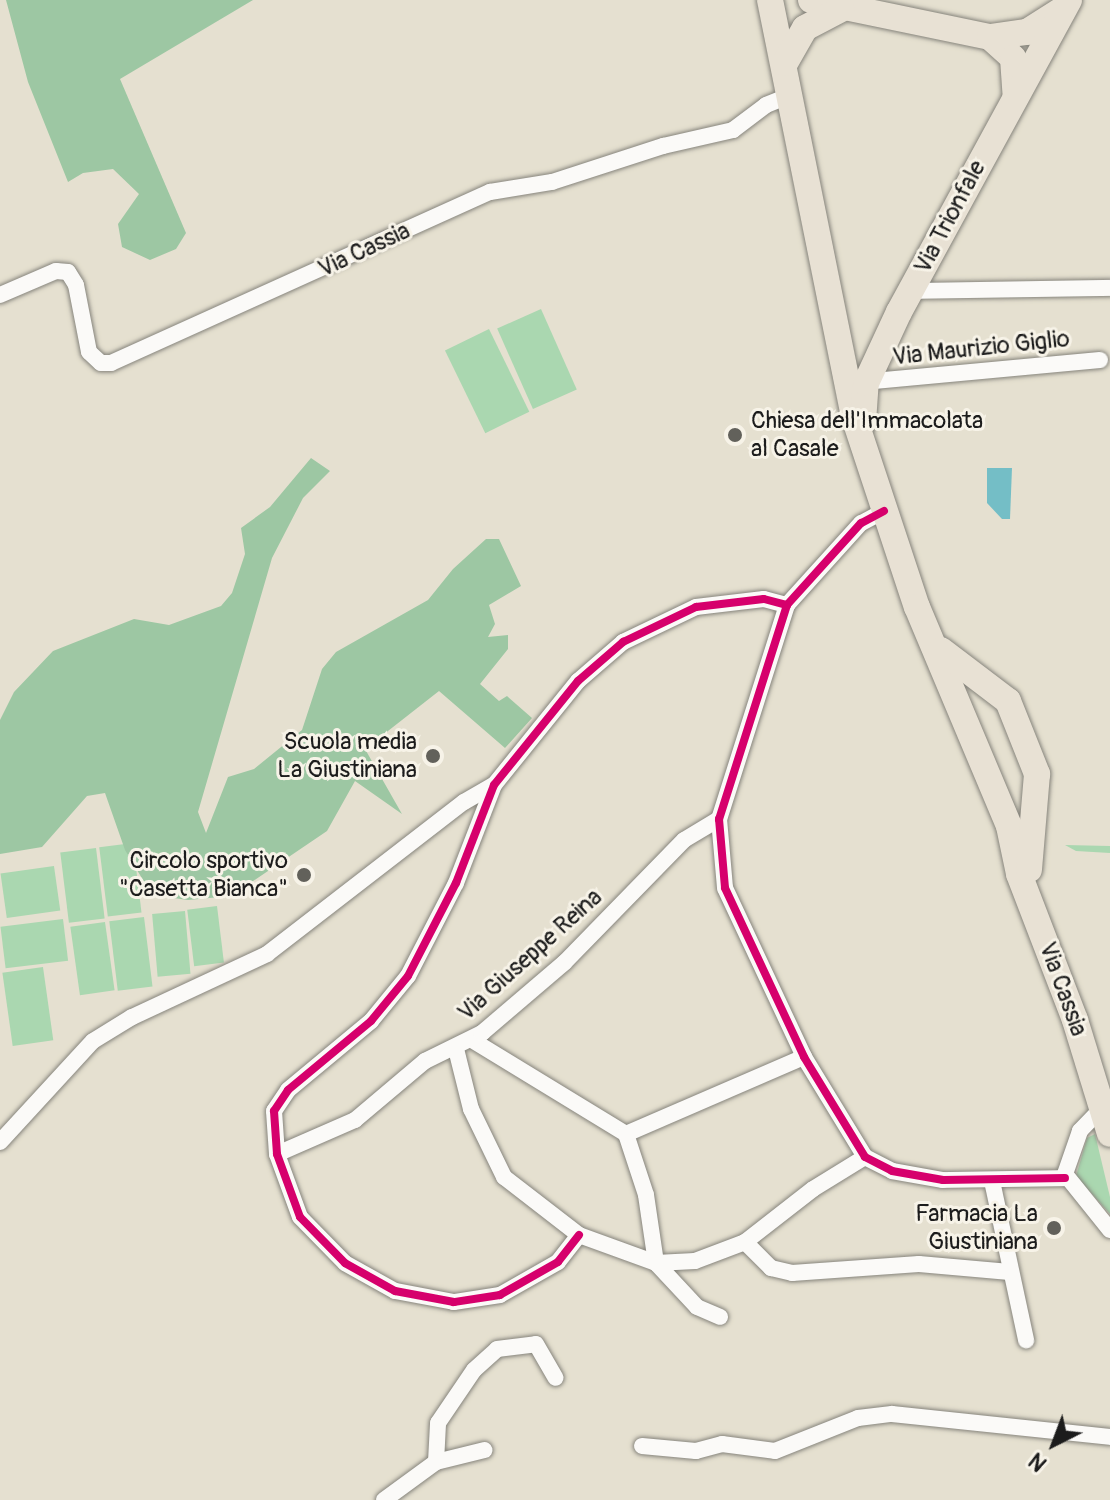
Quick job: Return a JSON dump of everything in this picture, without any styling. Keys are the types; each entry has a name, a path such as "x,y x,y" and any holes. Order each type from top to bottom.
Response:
{"main road":[{"path":"770,0 855,378"},
{"path":"811,0 841,9 990,37 1027,32 1067,3"},
{"name":"Via Trionfale","path":"864,444 855,378 910,291 1067,3"},
{"path":"785,63 801,31 841,9"},
{"path":"990,37 1013,58 1016,97"},
{"name":"Via Cassia","path":"864,444 928,635 998,801 1110,1134"},
{"name":"Via Cassia","path":"928,635 954,664 1008,701 1037,774 1028,890"},
{"path":"963,713 968,695 988,688"},
{"path":"998,801 1019,807 1033,800 1038,789"}],"street":[{"name":"Via Cassia","path":"0,295 56,271 68,272 76,285 89,352 101,363 111,363 490,192 552,182 733,130 766,105 793,94"},
{"name":"Via Maurizio Giglio","path":"910,291 1110,288"},
{"name":"Via Maurizio Giglio","path":"855,378 1100,360"},
{"path":"884,511 861,523 787,605 719,819 718,847 728,897 804,1057 865,1157 903,1174 992,1181 1065,1178"},
{"path":"579,1235 558,1262 500,1295 454,1302 406,1295 363,1275 317,1238 289,1196 277,1154 273,1123 279,1101 371,1021 408,976 456,883 494,785 558,702 623,642 696,607 732,600 787,605"},
{"path":"0,1142 93,1041 132,1017 267,954 464,802 494,785"},
{"name":"Via Giuseppe Reina","path":"277,1154 345,1126 425,1061 472,1040 564,963 684,840 719,819"},
{"path":"472,1040 626,1134 646,1195 656,1263 697,1307 720,1317"},
{"path":"456,1049 471,1109 494,1164 579,1235 656,1263 695,1261 745,1242 813,1189 865,1157"},
{"path":"626,1134 804,1057"},
{"path":"1065,1178 1080,1131 1102,1108"},
{"path":"1065,1178 1110,1230"},
{"path":"992,1181 1026,1340"},
{"path":"745,1242 771,1268 792,1273 919,1264 1010,1272"},
{"path":"436,1462 438,1423 474,1370 497,1349 536,1344 556,1378"},
{"path":"642,1446 696,1451 722,1444 775,1451 858,1418 892,1414 1110,1437"},
{"path":"384,1500 436,1462 485,1450"}],"green space":[{"path":"6,0 253,0 120,79 186,233 176,249 150,260 122,247 118,224 139,194 113,169 83,173 68,182 28,82"},
{"path":"541,309 577,389 533,409 497,329"},
{"path":"489,329 529,412 485,433 445,350"},
{"path":"311,458 330,471 303,498 272,558 198,812 206,833 228,777 254,769 302,730 322,669 336,652 428,600 453,569 486,539 499,539 521,586 489,605 495,624 488,637 508,635 508,649 480,684 499,701 507,696 532,718 505,748 439,691 365,749 402,814 355,781 327,831 231,896 188,900 152,895 125,850 105,793 87,796 42,847 0,854 0,720 14,692 53,651 134,619 169,625 221,606 232,593 245,554 241,528 270,507"},
{"path":"133,843 142,912 108,917 99,847"},
{"path":"1065,845 1110,846 1110,853 1076,851"},
{"path":"96,848 105,918 69,923 60,852"},
{"path":"54,866 60,911 7,918 1,874"},
{"path":"217,906 224,963 194,966 187,910"},
{"path":"185,911 190,974 158,977 152,914"},
{"path":"144,917 153,986 118,991 109,921"},
{"path":"63,919 68,961 6,968 0,927"},
{"path":"105,922 115,990 80,995 70,927"},
{"path":"43,967 53,1040 13,1046 2,973"},
{"path":"1095,1134 1110,1197 1110,1214 1076,1176 1087,1138"}],"water":[{"path":"987,468 1012,468 1010,519 1002,519 987,503"}],"cycle path":[{"path":"884,511 861,523 787,605 719,819 725,888 804,1057 865,1157 892,1171 943,1180 1065,1178"},
{"path":"579,1235 558,1262 500,1295 454,1302 395,1291 345,1263 300,1217 277,1154 274,1111 288,1090 371,1021 408,976 456,883 494,785 578,681 623,642 696,607 764,599 787,605"}],"place":[{"name":"Chiesa dell'Immacolata al Casale","path":"735,435"},
{"name":"Scuola media La Giustiniana","path":"433,756"},
{"name":"Circolo sportivo \"Casetta Bianca\"","path":"304,875"},
{"name":"Farmacia La Giustiniana","path":"1054,1228"}]}
